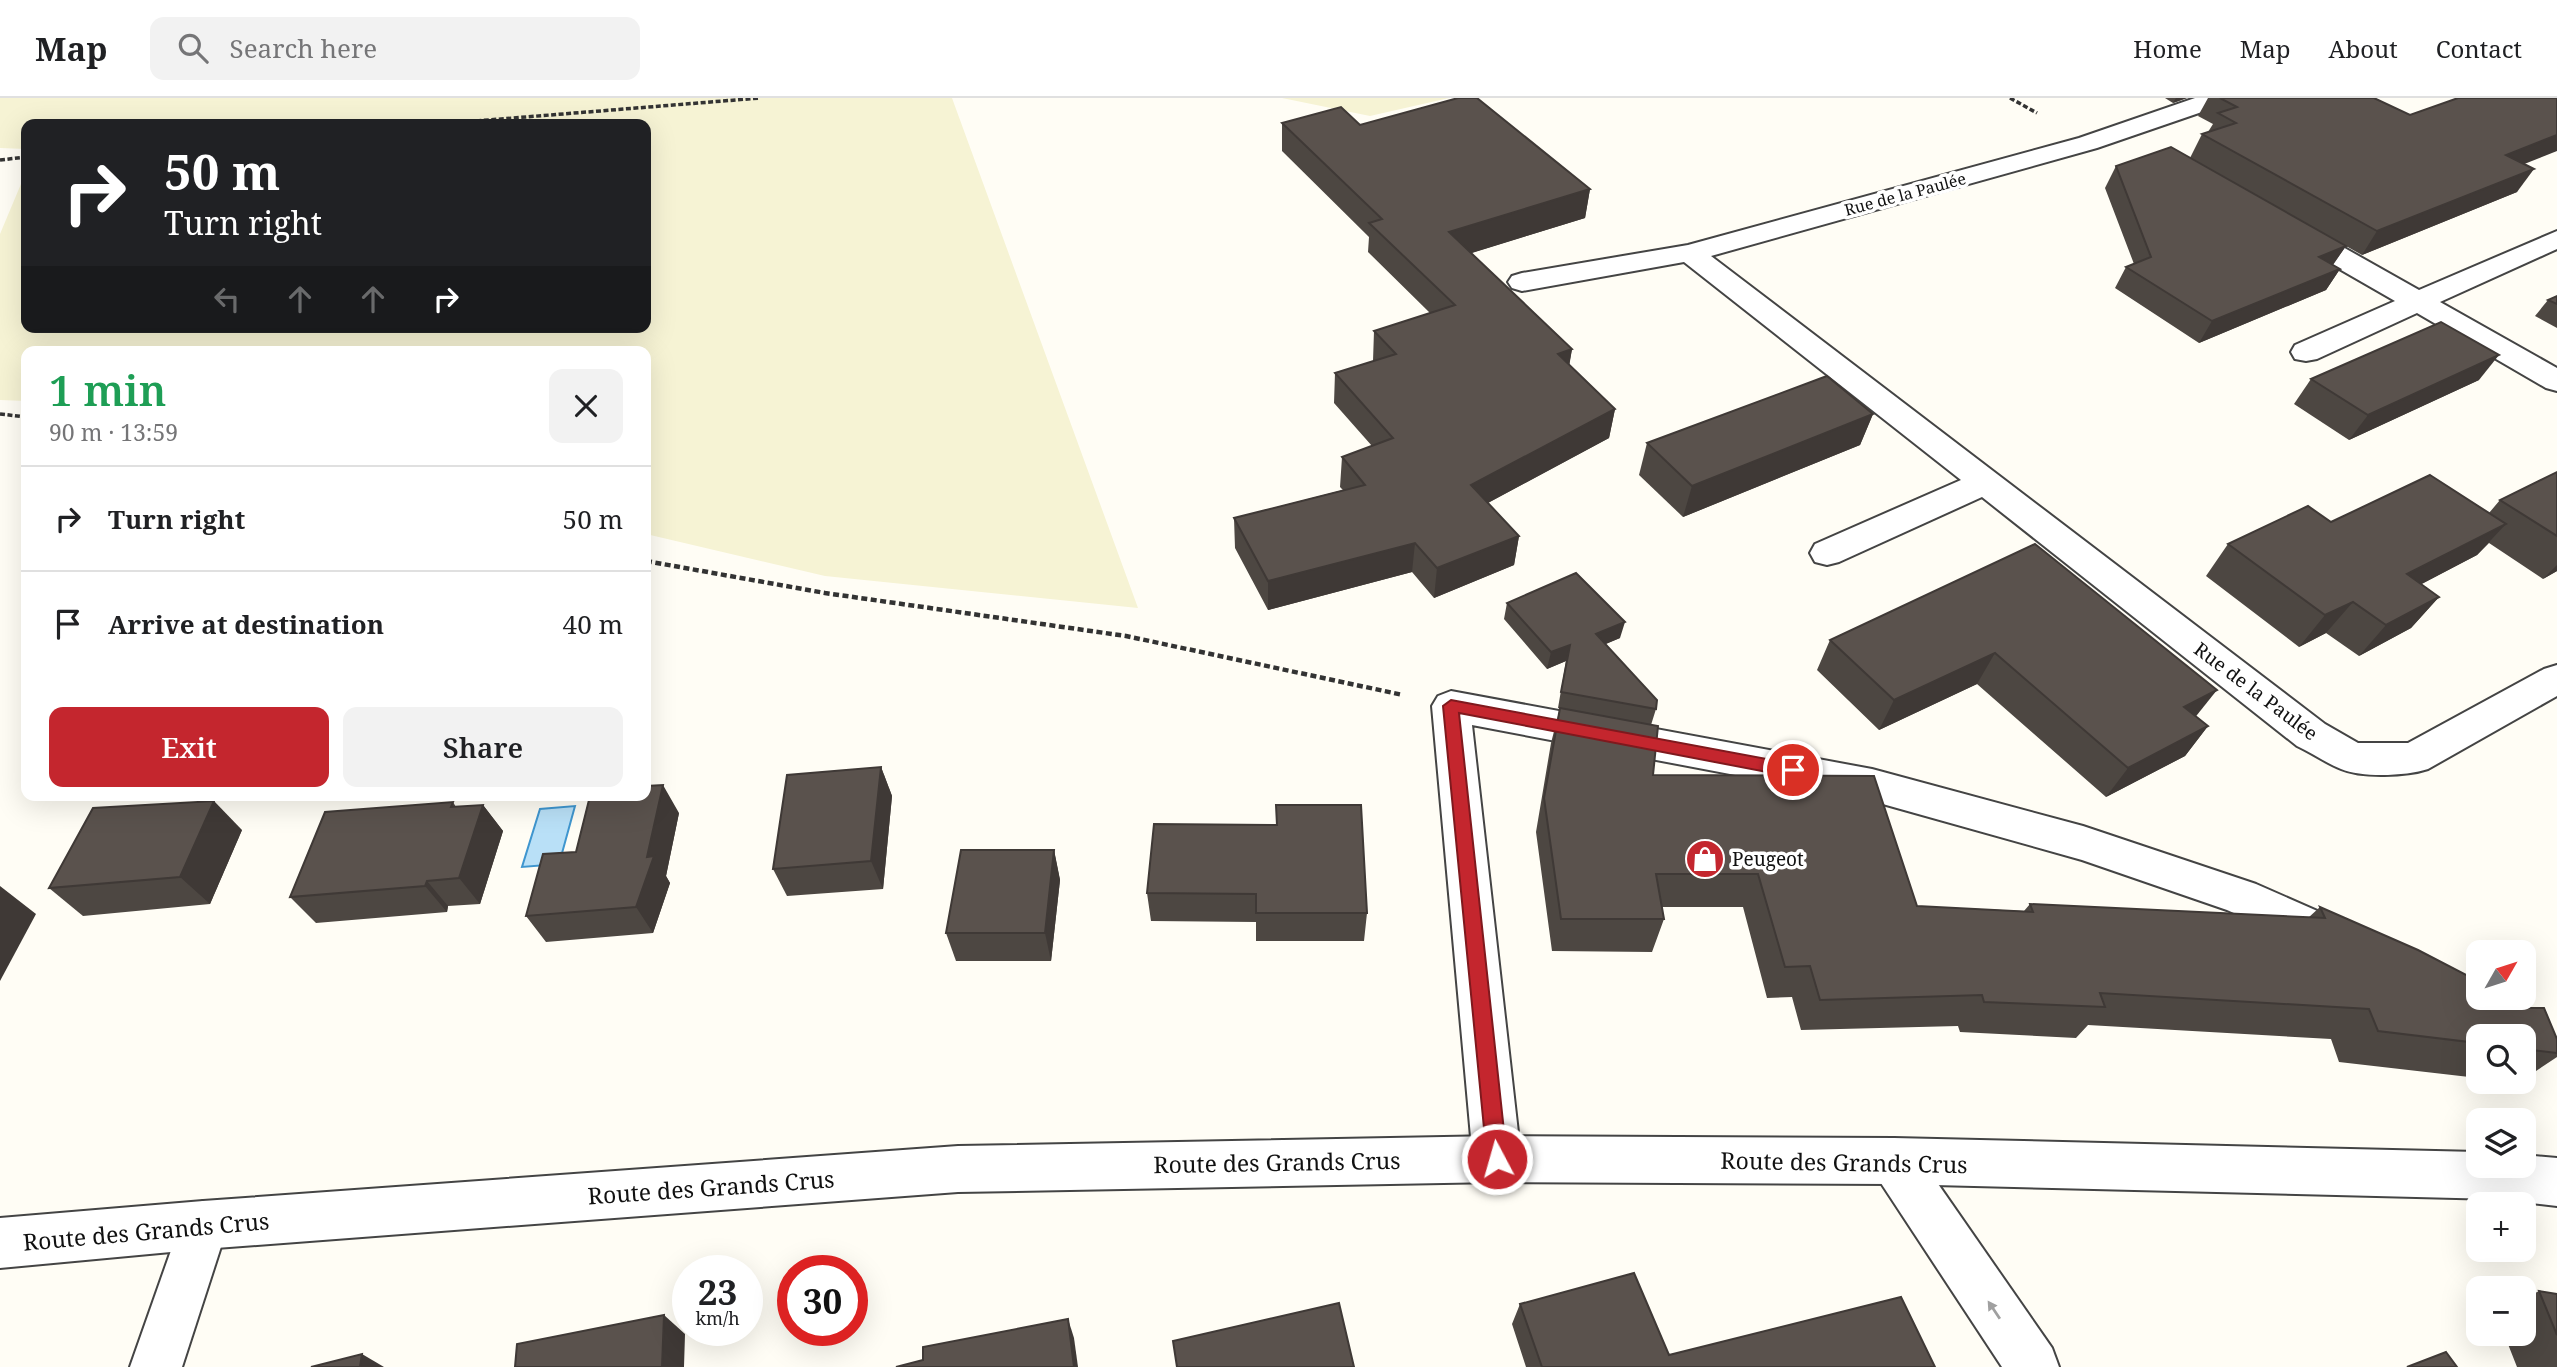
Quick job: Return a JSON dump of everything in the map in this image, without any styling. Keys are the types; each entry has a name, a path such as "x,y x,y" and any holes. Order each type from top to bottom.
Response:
{"street":[{"name":"Rue de la Paulée","path":"1522,282 1690,253 2088,144 2219,98"},
{"path":"2120,132 2156,152"},
{"path":"2275,220 2557,381"},
{"path":"2305,352 2557,239"},
{"name":"Rue de la Paulée","path":"1690,253 2311,735 2353,758 2414,758 2557,679"},
{"path":"1827,553 1984,483"},
{"path":"1497,1159 1451,706 1872,785 2083,843 2241,897 2361,949"},
{"name":"Route des Grands Crus","path":"0,1243 203,1225 958,1168 1497,1159 1894,1161 2496,1176 2557,1182"},
{"path":"1894,1161 2033,1367"},
{"path":"156,1367 203,1225"}],"path":[{"path":"501,119 760,98"},
{"path":"0,160 21,158"},
{"path":"0,414 21,416"},
{"path":"651,562 825,593 1126,636 1451,706"}],"shaded area":[{"path":"0,98 952,98 1138,608 825,576 651,535 651,346 21,346 21,401 0,400 0,234 21,184 21,333 651,333 651,119 21,119 21,149 0,148"},
{"path":"1282,98 1449,98 1370,116"}],"water":[{"path":"575,806 559,864 522,867 540,809"}],"building":[{"path":"1458,98 1477,98 1590,189 1449,232 1572,349 1558,354 1615,409 1471,485 1519,536 1437,568 1415,543 1268,581 1234,518 1365,485 1342,457 1393,438 1335,373 1396,354 1374,331 1455,305 1369,223 1382,219 1282,123 1341,107 1360,125"},
{"path":"2220,98 2374,98 2410,115 2458,98 2557,98 2557,135 2506,155 2534,169 2377,231 2202,134 2236,123 2218,113 2237,107"},
{"path":"2171,147 2346,246 2319,257 2340,269 2212,321 2126,267 2151,257 2116,166"},
{"path":"2557,296 2557,304 2548,300"},
{"path":"2441,322 2499,355 2368,415 2311,379"},
{"path":"1827,376 1873,414 1692,486 1647,443"},
{"path":"2557,472 2557,536 2500,500"},
{"path":"2430,475 2506,524 2407,574 2439,597 2386,625 2353,602 2325,615 2228,544 2308,506 2331,522"},
{"path":"2035,544 2217,690 2184,707 2208,726 2128,768 1995,653 1894,700 1830,640"},
{"path":"1576,573 1625,622 1596,634 1657,700 1656,709 1561,692 1570,645 1551,652 1507,603"},
{"path":"1560,708 1658,726 1653,775 1874,776 1917,906 2033,912 2030,904 2325,918 2320,907 2418,950 2466,975 2466,1010 2544,1008 2557,1039 2557,1053 2536,1050 2536,1024 2466,1024 2466,1042 2378,1031 2369,1009 2100,993 2105,1007 1984,1002 1982,995 1820,1000 1810,966 1785,967 1758,874 1656,874 1664,919 1561,919 1544,798"},
{"path":"881,767 871,861 773,869 787,775"},
{"path":"663,785 647,857 654,856 636,907 526,916 543,854 576,852 589,801 651,801 651,786"},
{"path":"214,801 180,877 49,888 93,808"},
{"path":"453,802 451,807 483,805 459,878 427,881 425,886 290,897 325,812"},
{"path":"1276,805 1361,805 1367,913 1256,913 1256,894 1147,893 1154,824 1277,825"},
{"path":"961,850 1054,850 1045,933 946,933"},
{"path":"1634,1273 1669,1355 1901,1297 1935,1367 1542,1367 1520,1304"},
{"path":"2539,1291 2557,1294 2557,1335"},
{"path":"1339,1303 1354,1367 1177,1367 1173,1341"},
{"path":"664,1315 662,1367 515,1367 517,1344"},
{"path":"1068,1319 1074,1367 896,1367 923,1360 923,1347"},
{"path":"2446,1352 2457,1367 2407,1367"},
{"path":"362,1354 360,1367 311,1367"}],"place":[{"name":"Peugeot","path":"1705,859"}],"route":[{"path":"1497,1159 1451,706 1793,770"}]}
